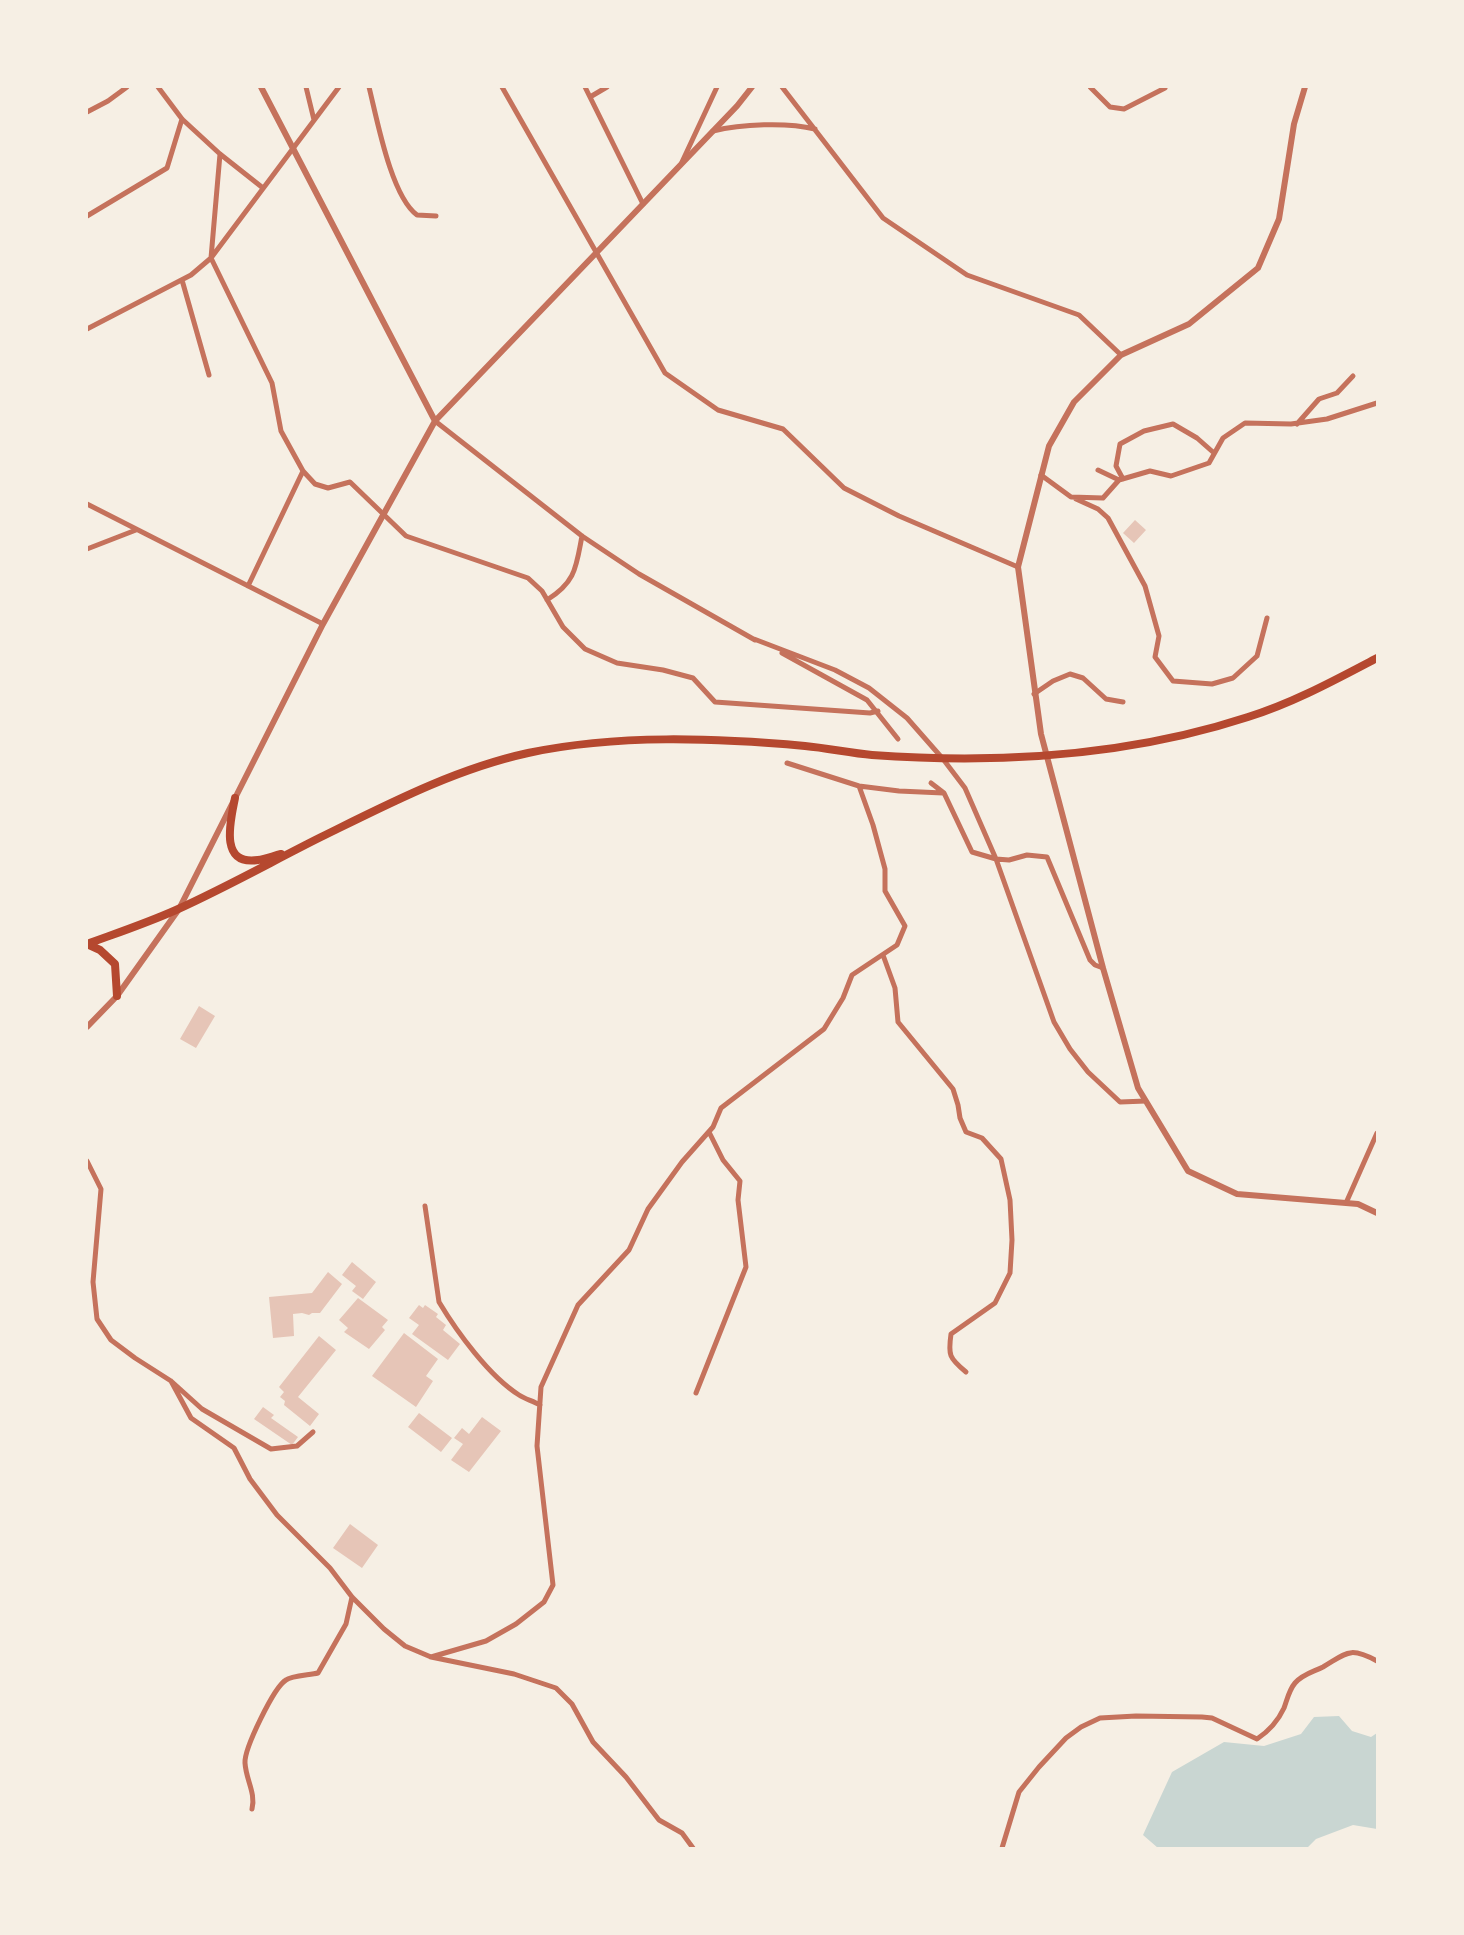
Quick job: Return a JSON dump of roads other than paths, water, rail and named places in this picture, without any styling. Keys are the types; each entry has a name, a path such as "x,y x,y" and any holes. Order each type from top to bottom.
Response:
{"main road":[{"path":"87,944 179,909 404,795 470,770 529,753 600,743 667,739 796,746 868,755 943,759 1072,754 1138,745 1249,717 1322,687 1377,658"},
{"path":"235,798 229,833 230,845 236,855 244,859 256,860 299,849"},
{"path":"87,944 100,950 115,964 117,996"}],"street":[{"path":"87,112 128,87"},
{"path":"158,87 183,119 220,154 262,188"},
{"path":"261,87 435,421 582,536 639,574 867,699 898,739"},
{"path":"306,87 314,120"},
{"path":"87,329 191,275 211,258 339,87"},
{"path":"369,87 389,161 406,204 417,215 436,216"},
{"path":"502,87 665,373 718,410 783,429 844,488 899,516 1018,567"},
{"path":"585,87 643,204"},
{"path":"590,98 607,87"},
{"path":"682,162 717,87"},
{"path":"87,1027 117,996 179,909 323,624 435,421 737,106 752,87"},
{"path":"782,87 883,218 967,275 1079,315 1121,355"},
{"path":"1090,87 1110,107 1124,109 1165,88"},
{"path":"1305,87 1294,124 1279,219 1258,268 1189,324 1121,355 1074,402 1048,446 1018,567 1041,734 1103,968 1138,1088 1188,1171 1237,1194 1358,1204 1377,1213"},
{"path":"87,216 167,168 183,119"},
{"path":"711,132 735,126 804,126 815,129"},
{"path":"220,154 211,258 272,383 281,431 303,471 315,484 328,488 350,482 406,536 528,578 542,591 563,627 585,649 617,663 663,670 693,678 715,702 870,713 878,711"},
{"path":"182,280 209,375"},
{"path":"1297,423 1319,399 1337,393 1353,375"},
{"path":"1071,497 1102,498 1121,479 1150,471 1170,476 1209,463 1223,438 1245,423 1297,423 1327,419 1377,403"},
{"path":"1121,479 1116,466 1120,444 1144,431 1173,424 1197,438 1214,453"},
{"path":"1098,470 1121,479"},
{"path":"248,586 303,471"},
{"path":"1041,475 1071,497 1098,509 1108,519 1145,586 1159,636 1155,657 1173,681 1212,684 1233,678 1257,656 1267,618"},
{"path":"87,504 323,624"},
{"path":"87,549 136,530"},
{"path":"547,600 561,592 575,573 582,536"},
{"path":"754,639 835,670 869,688 907,718 943,759 965,788 996,859 1054,1022 1070,1049 1088,1072 1120,1102 1146,1101"},
{"path":"1034,694 1053,681 1070,674 1083,678 1106,699 1123,702"},
{"path":"787,763 859,786 945,793"},
{"path":"932,783 945,793 972,852 1009,860 1027,855 1047,857 1090,960 1103,968"},
{"path":"431,1657 486,1641 516,1624 544,1602 554,1585 537,1446 541,1387 578,1305 629,1250 648,1209 682,1162 713,1127 721,1108 824,1029 843,998 852,975 897,945 905,926 885,891 885,869 859,786"},
{"path":"883,955 895,988 898,1022 953,1089 966,1132 982,1138 1001,1159 1010,1200 1012,1240 1010,1273 995,1303 951,1334 949,1349 952,1361 966,1372"},
{"path":"696,1393 746,1267 738,1200 740,1181 723,1160 709,1132"},
{"path":"1346,1203 1377,1133"},
{"path":"87,1161 101,1189 93,1282 97,1319 111,1340 171,1381 202,1410 271,1449 297,1446 313,1432"},
{"path":"424,1206 439,1302 493,1374 518,1394 540,1405"},
{"path":"87,1258 95,1261"},
{"path":"171,1381 191,1418 234,1448 250,1479 277,1515 330,1568 352,1598 384,1629 405,1646 431,1657 514,1674 556,1688 572,1704 593,1742 626,1777 659,1820 682,1833 693,1848"},
{"path":"252,1809 254,1799 245,1761 247,1749 263,1719 267,1704 275,1691 287,1679 318,1673 346,1624 352,1598"},
{"path":"1002,1848 1019,1792 1066,1738 1088,1722 1100,1718 1136,1716 1212,1718 1257,1739 1268,1732 1276,1721 1293,1684 1302,1676 1342,1653 1356,1653 1377,1661"}]}
